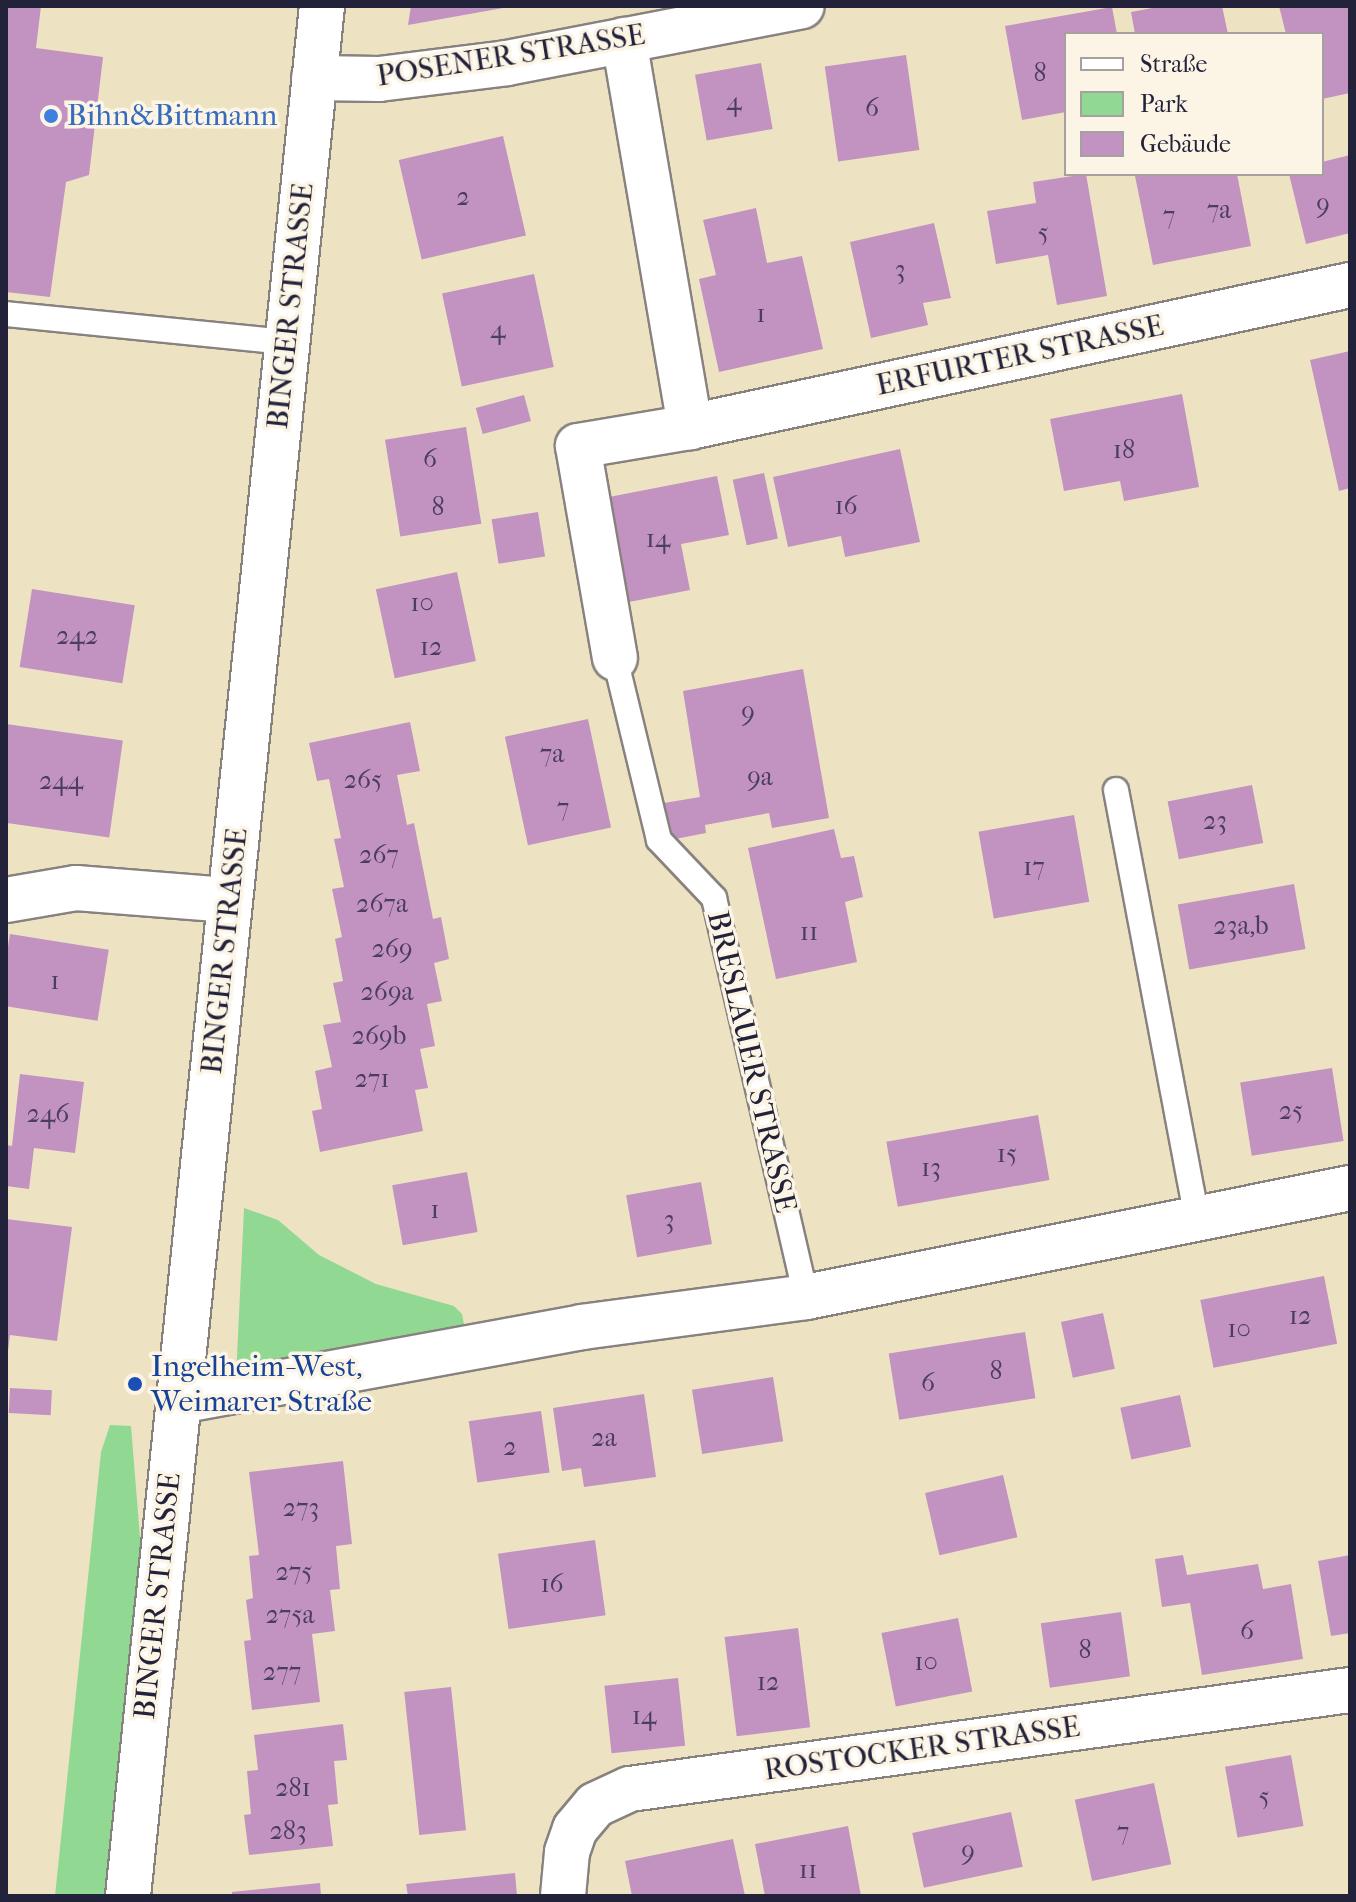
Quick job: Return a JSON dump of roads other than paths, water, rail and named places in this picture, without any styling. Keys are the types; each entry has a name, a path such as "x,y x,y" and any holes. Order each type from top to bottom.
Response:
{"street":[{"name":"BINGER STRASSE","path":"128,1896 322,6"},
{"name":"POSENER STRASSE","path":"314,78 379,79 507,63 802,6"},
{"path":"624,40 690,427"},
{"name":"ERFURTER STRASSE","path":"615,658 578,446 690,427 1350,285"},
{"path":"6,900 76,888 230,900"},
{"path":"180,1401 582,1327 806,1297 1350,1188"},
{"name":"ROSTOCKER STRASSE","path":"563,1896 567,1852 575,1829 595,1805 630,1789 1350,1690"}],"lane":[{"path":"6,314 287,342"},
{"name":"BRESLAUER STRASSE","path":"615,658 659,840 714,898 806,1297"},
{"path":"1116,790 1197,1218"}],"place":[{"name":"Bihn&Bittmann","path":"51,116"},
{"name":"Ingelheim-West, Weimarer Straße","path":"135,1384"}]}
